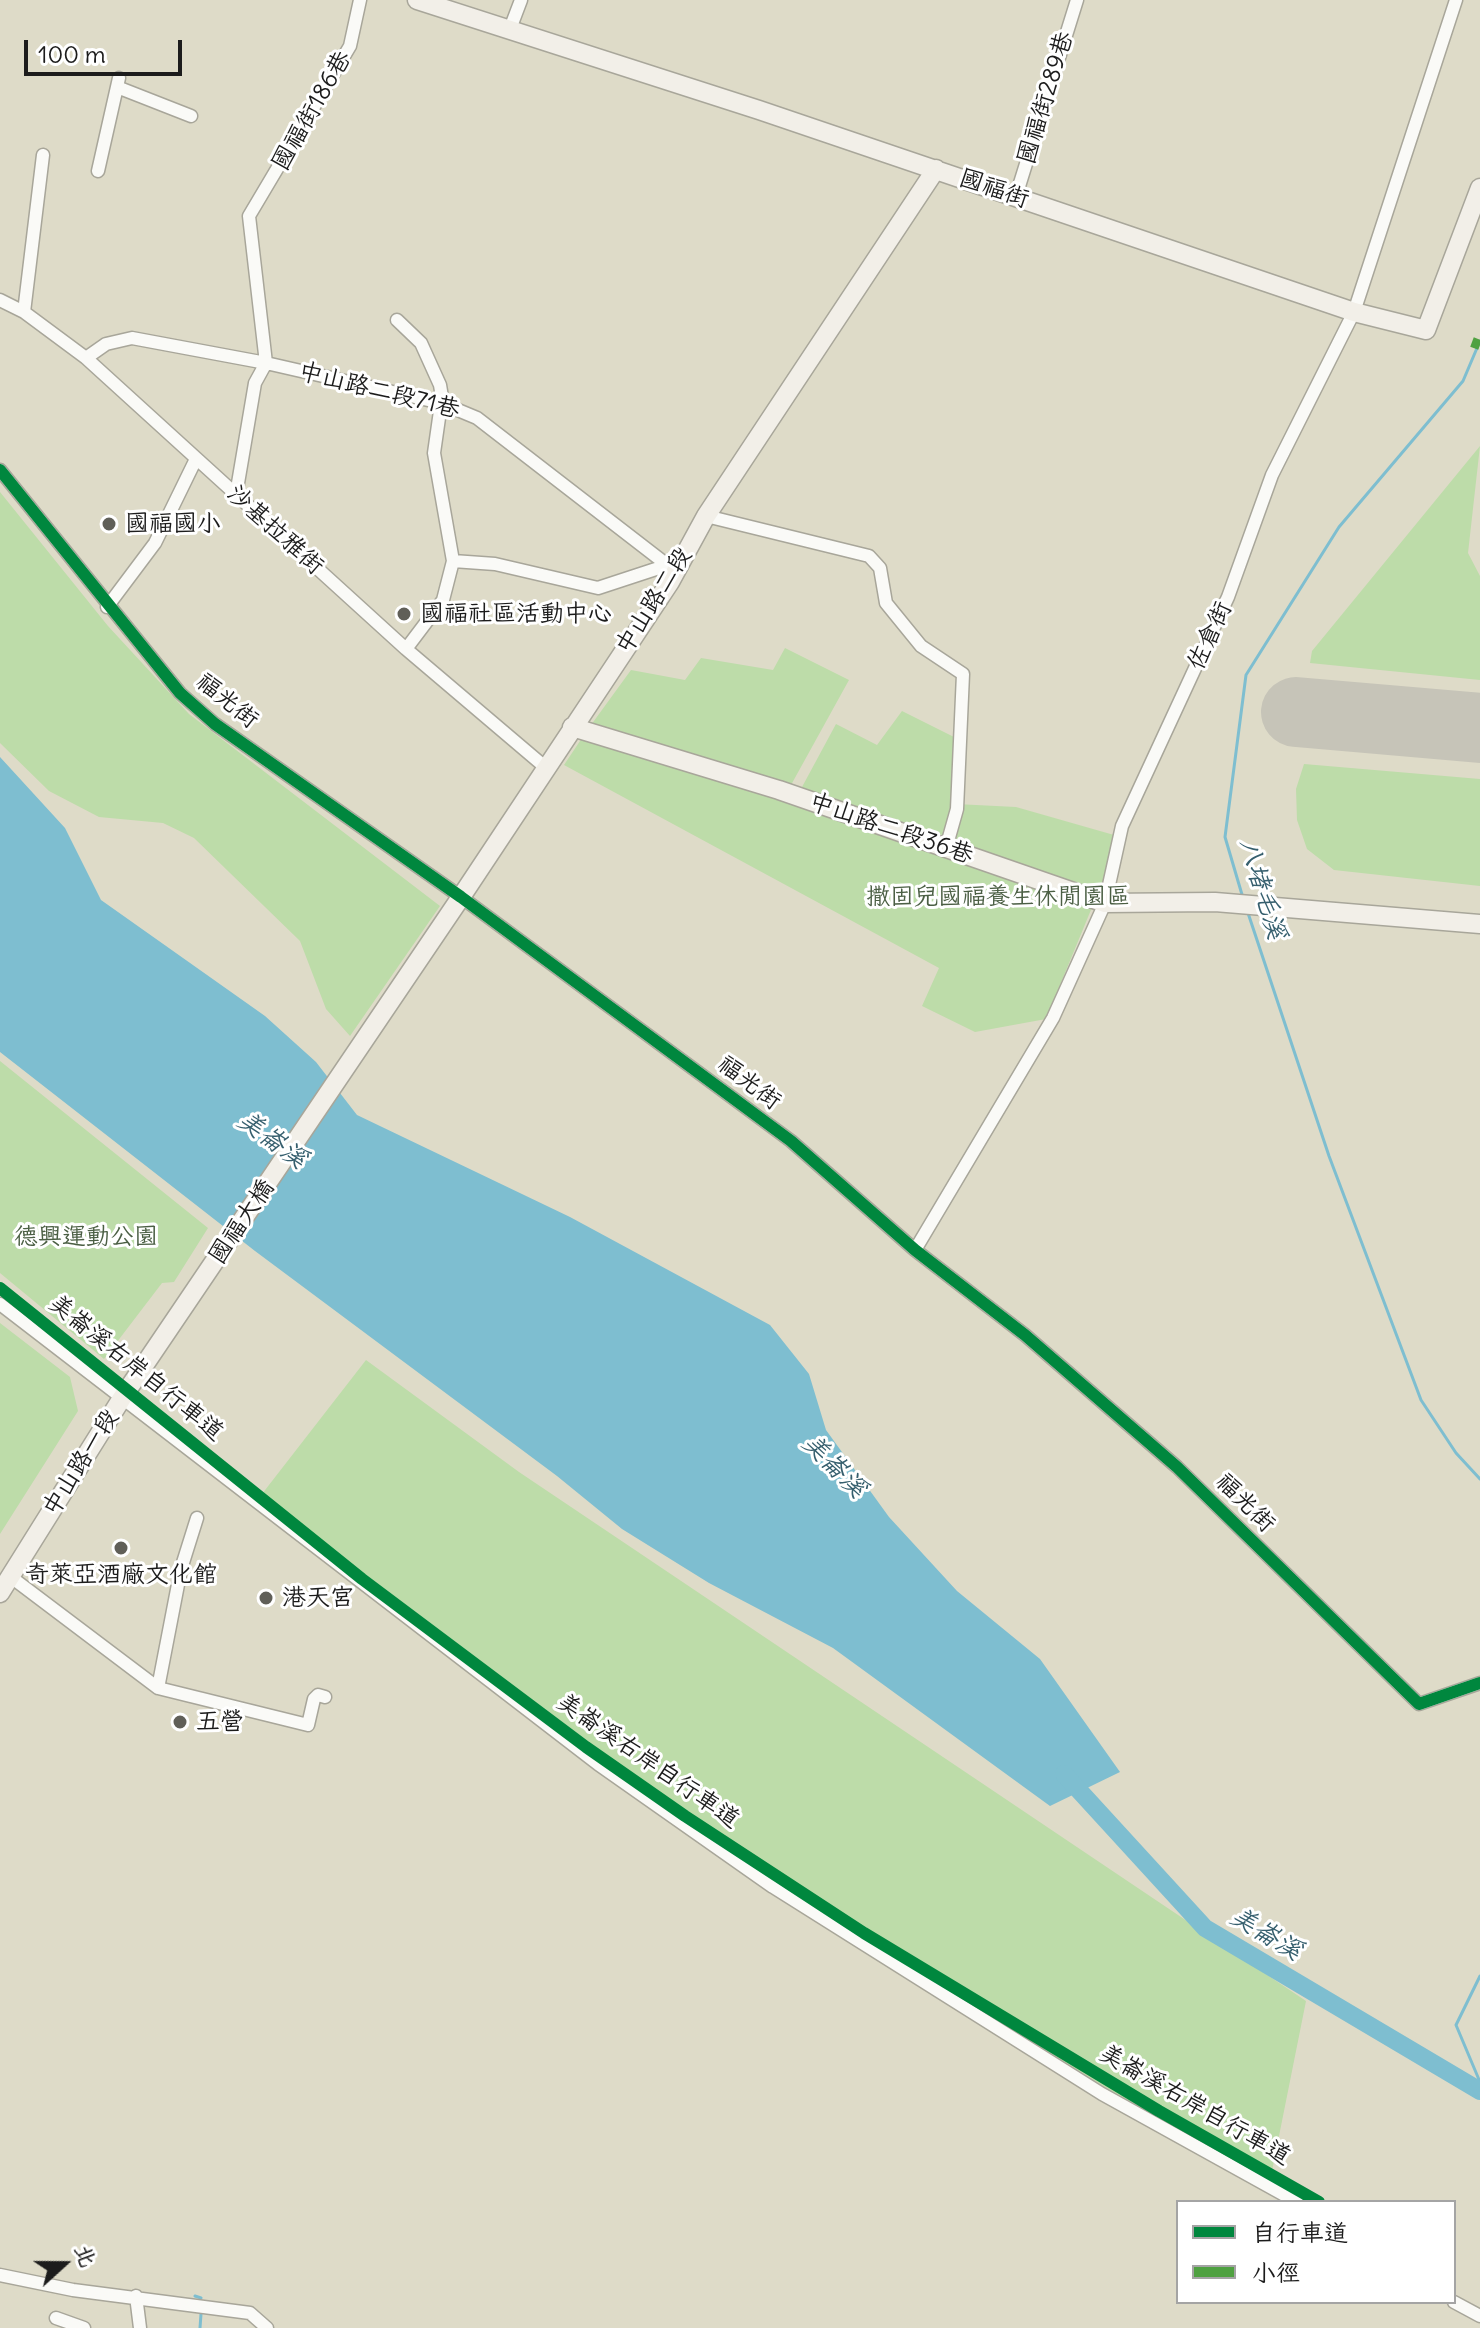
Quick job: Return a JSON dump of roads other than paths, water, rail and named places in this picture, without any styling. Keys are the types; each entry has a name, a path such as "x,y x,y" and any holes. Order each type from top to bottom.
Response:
{"street":[{"name":"國福街186巷","path":"266,363 249,216 350,46 360,0"},
{"name":"國福街","path":"417,0 936,169 1354,312 1426,330 1480,188"},
{"path":"510,29 521,0"},
{"name":"國福街289巷","path":"1016,196 1077,0"},
{"name":"佐倉街","path":"915,1250 1053,1018 1105,903 1122,826 1228,597 1272,475 1354,312 1456,0"},
{"path":"98,171 118,82 191,116"},
{"path":"24,312 43,155"},
{"name":"中山路二段","path":"371,1031 572,727 670,568 936,169"},
{"name":"沙基拉雅街","path":"0,300 24,312 86,358 406,649 545,767"},
{"path":"397,320 409,328 430,357 440,385 441,403 434,453 453,561 443,600 406,649"},
{"name":"中山路二段71巷","path":"86,358 106,344 132,338 266,363 441,403 477,418 670,568"},
{"path":"236,495 255,383 266,363"},
{"path":"107,607 155,543 196,459"},
{"name":"福光街","path":"0,470 107,607 180,693 215,724 461,897 791,1141 915,1250 1025,1335 1177,1467 1419,1704 1480,1683"},
{"path":"706,516 869,556 880,568 886,603 921,646 963,674 957,809 946,848"},
{"path":"453,561 495,564 598,588 670,568"},
{"name":"中山路二段36巷","path":"572,727 779,790 1105,903 1215,902 1480,924"},
{"name":"國福大橋","path":"193,1294 371,1031"},
{"name":"中山路一段","path":"5,1585 122,1398 193,1294"},
{"path":"0,1304 598,1764 773,1887 1102,2094 1293,2200"},
{"path":"158,1688 181,1569 197,1518"},
{"path":"5,1585 158,1688 308,1725 314,1699 318,1695 325,1697"},
{"path":"0,2275 63,2289 250,2313 267,2328"},
{"path":"136,2296 140,2328"},
{"path":"1456,2303 1480,2316"},
{"path":"56,2318 84,2328"}],"water":[{"path":"0,757 65,828 101,900 265,1016 316,1062 357,1115 570,1217 770,1325 809,1374 826,1430 889,1517 957,1591 1040,1659 1120,1772 1050,1806 833,1648 709,1583 622,1529 557,1476 255,1251 0,1052"}],"waterway":[{"name":"八堵毛溪","path":"1243,898 1225,837 1246,675 1339,527 1463,381 1480,341"},
{"name":"八堵毛溪","path":"1248,913 1329,1156 1421,1400 1456,1453 1480,1479"},
{"name":"美崙溪","path":"1064,1774 1205,1928 1480,2091"},
{"name":"八堵毛溪","path":"1480,1976 1456,2025 1480,2082"},
{"path":"195,2296 201,2298"},
{"path":"200,2328 201,2314"}],"place":[{"name":"國福國小","path":"109,524"},
{"name":"國福社區活動中心","path":"404,614"},
{"name":"奇萊亞酒廠文化館","path":"121,1548"},
{"name":"港天宮","path":"266,1598"},
{"name":"五營","path":"180,1722"}],"park label":[{"name":"撒固兒國福養生休閒園區","path":"998,897"},
{"name":"德興運動公園","path":"86,1237"}]}
